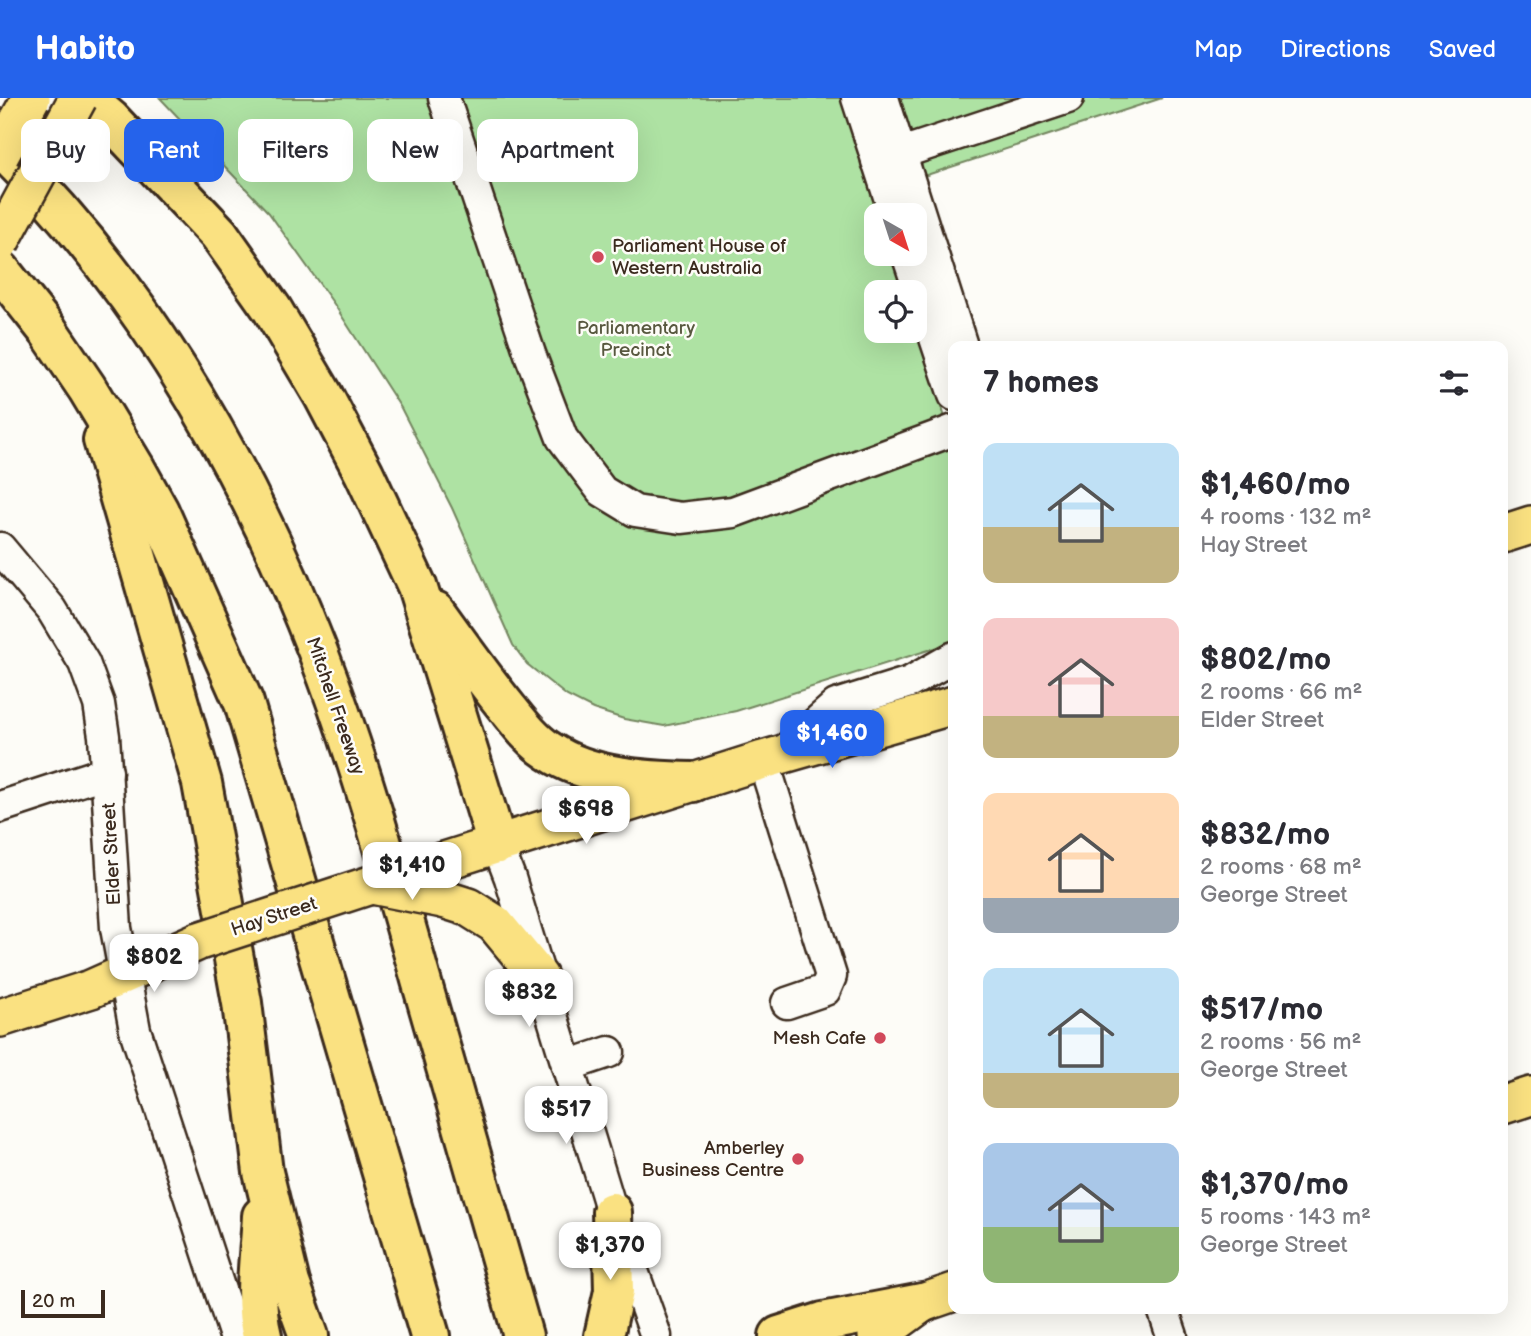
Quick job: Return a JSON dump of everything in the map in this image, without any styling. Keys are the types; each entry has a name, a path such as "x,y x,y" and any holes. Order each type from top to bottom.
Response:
{"highway":[{"path":"85,98 110,119 219,234 272,309 323,395 417,586 497,844"},
{"name":"Mitchell Freeway","path":"0,147 65,217 149,323 220,438 256,509 293,592 318,653 383,846 523,1336"},
{"path":"0,270 49,332 87,388 159,511 244,703 430,1336"},
{"path":"87,388 202,783 242,1003 264,1172 290,1283 309,1336"},
{"path":"417,586 485,681 521,724 550,752 595,770 619,776 644,781 693,782"},
{"path":"262,1336 258,1321 257,1282 264,1172"},
{"path":"604,1336 614,1290 612,1212"},
{"path":"779,1336 823,1322 938,1298"}],"main road":[{"path":"0,155 31,98"},
{"path":"0,242 78,98"},
{"path":"1508,532 1531,525"},
{"name":"Hay Street","path":"0,1018 91,989 199,941 693,782 948,707"},
{"path":"371,885 468,907 495,924 539,976"},
{"path":"1508,1103 1531,1096"},
{"path":"877,1336 938,1298"}],"street":[{"path":"444,98 530,354 562,438 602,491 635,511 681,518 733,512 948,432"},
{"path":"857,98 889,157 960,341"},
{"path":"883,98 894,203"},
{"path":"889,157 1068,98"},
{"path":"912,266 948,377"},
{"name":"Elder Street","path":"1,550 52,610 84,663 99,704 107,772 116,928 135,1030 235,1336"},
{"path":"787,1003 825,990 831,975 771,758 836,705 910,682 948,660"},
{"path":"0,807 107,772"},
{"path":"497,844 612,1212 656,1336"},
{"path":"567,1066 609,1052"},
{"path":"1165,1314 1172,1336"}],"green space":[{"name":"Parliamentary Precinct","path":"160,98 1162,98 881,190 885,203 864,203 864,266 902,266 907,280 864,280 864,343 924,343 948,429 948,644 736,711 664,726 624,719 593,709 567,696 527,664 513,645 452,508 401,408 334,304 269,213 240,182 353,182 353,119 238,119 238,180 224,166 224,119 180,119"}],"place":[{"name":"Parliament House of Western Australia","path":"598,257"},
{"name":"Mesh Cafe","path":"880,1038"},
{"name":"Amberley Business Centre","path":"798,1159"}]}
